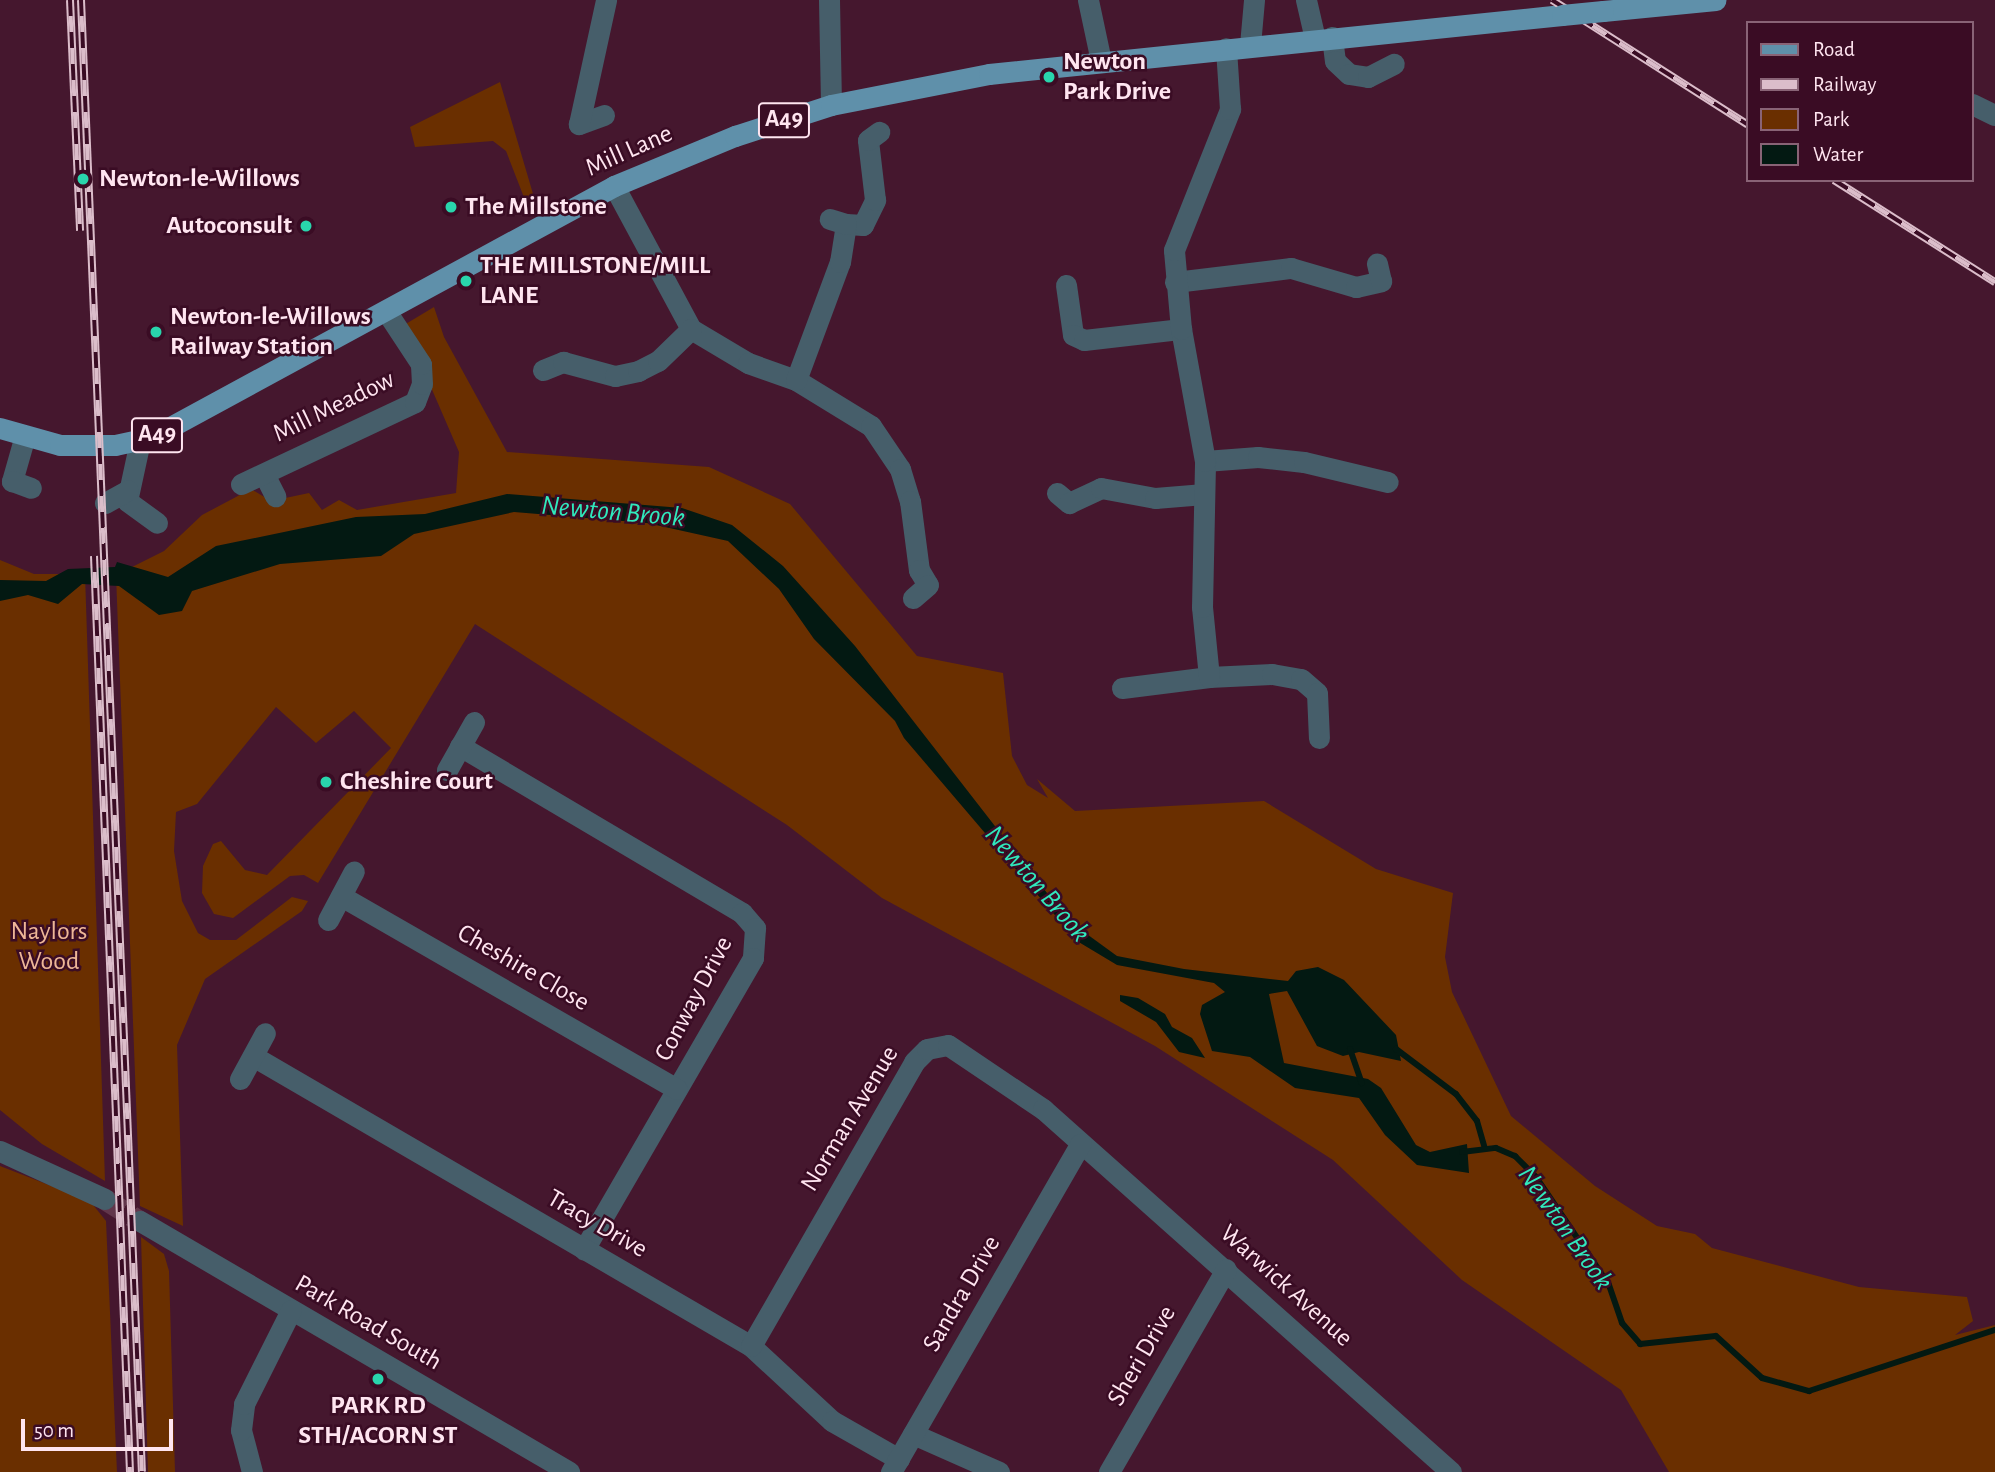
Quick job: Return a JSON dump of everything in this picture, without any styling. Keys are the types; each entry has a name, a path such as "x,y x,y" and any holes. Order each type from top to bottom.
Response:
{"main road":[{"name":"Mill Lane","path":"0,428 24,439 60,445 140,440 193,419 614,186 735,136 831,105 953,79 1101,61 1715,0"}],"street":[{"path":"604,115 574,127 606,0"},
{"path":"830,0 831,105"},
{"path":"1088,0 1101,61"},
{"path":"1250,45 1254,0"},
{"path":"1306,0 1335,61 1349,74 1368,77 1394,64"},
{"path":"1209,677 1202,607 1205,461 1175,282 1180,224 1216,153 1230,109 1226,48"},
{"path":"1974,105 1995,115"},
{"path":"796,380 839,262 838,222 863,225 875,200 868,140 878,132"},
{"path":"614,186 691,329 748,363 796,380 871,426 900,469 919,570 928,586"},
{"path":"1175,282 1263,267 1291,268 1356,287 1384,278"},
{"path":"1066,285 1073,335 1080,347 1181,329"},
{"name":"Mill Meadow","path":"241,484 415,402 422,384 421,364 386,311"},
{"path":"557,358 615,376 638,371 658,361 691,329"},
{"path":"15,482 24,439"},
{"path":"140,440 127,493 132,508 157,523"},
{"path":"1205,461 1258,457 1304,462 1389,483"},
{"name":"Mill Meadow","path":"264,474 275,496"},
{"path":"1068,504 1101,488 1155,498 1204,494"},
{"path":"105,503 127,493"},
{"path":"1122,688 1209,677 1272,674 1301,679 1323,687 1319,738"},
{"path":"447,770 474,722"},
{"name":"Conway Drive","path":"460,746 750,920 757,939 753,958 584,1250"},
{"path":"328,920 354,871"},
{"name":"Cheshire Close","path":"341,896 677,1089"},
{"path":"240,1079 265,1034"},
{"name":"Norman Avenue","path":"751,1346 914,1062 928,1049 959,1049 1043,1109 1080,1144"},
{"name":"Tracy Drive","path":"253,1056 751,1346 832,1421 895,1465"},
{"name":"Warwick Avenue","path":"1080,1144 1226,1269 1451,1472"},
{"name":"Sandra Drive","path":"895,1465 1080,1144"},
{"path":"0,1151 105,1199"},
{"name":"Park Road South","path":"140,1221 569,1472"},
{"name":"Sheri Drive","path":"1109,1472 1226,1269"},
{"path":"252,1472 241,1430 244,1404 291,1310"},
{"path":"913,1434 999,1472"}],"green space":[{"path":"500,82 536,204 525,200 506,151 493,141 415,147 410,127"},
{"path":"434,307 444,337 507,452 709,467 790,504 917,656 1003,673 1012,756 1027,785 1048,798 1037,779 1075,811 1264,801 1376,869 1453,893 1445,957 1452,992 1511,1116 1595,1186 1657,1226 1695,1234 1712,1248 1859,1287 1967,1297 1973,1321 1955,1335 1995,1325 1995,1472 1669,1472 1621,1390 1462,1280 1333,1160 1155,1046 882,898 787,825 475,624 318,883 304,875 290,876 233,918 214,914 202,893 203,866 213,844 221,841 245,870 267,875 391,748 354,711 316,743 276,707 197,804 176,812 174,851 182,901 198,933 210,940 236,940 292,897 308,901 302,911 205,979 177,1045 183,1226 140,1206 116,575 164,551 202,515 251,489 271,501 309,493 322,510 339,500 357,510 456,493 459,452 404,325"},
{"name":"Naylors Wood","path":"0,560 34,574 85,574 105,1181 42,1144 0,1110"},
{"path":"0,1166 90,1201 106,1221 117,1472 0,1472"},
{"path":"141,1237 164,1254 169,1271 175,1472 148,1472"}],"water":[{"path":"507,494 682,508 732,525 783,566 855,646 1047,893 1084,932 1117,956 1184,969 1288,981 1296,971 1318,967 1344,980 1396,1035 1401,1061 1359,1052 1343,1056 1317,1046 1287,991 1269,994 1284,1063 1368,1079 1381,1088 1416,1145 1430,1152 1467,1144 1469,1173 1417,1165 1385,1135 1359,1098 1295,1088 1250,1057 1212,1051 1200,1014 1202,1005 1225,992 1214,983 1117,965 1077,941 904,738 895,721 814,639 779,589 728,541 647,523 514,512 414,534 381,556 280,564 192,591 182,611 159,615 119,586 82,584 58,604 28,595 0,601 0,580 46,581 68,569 115,567 117,562 168,577 216,546 356,517 425,514"},
{"path":"1120,995 1138,998 1165,1014 1172,1027 1192,1038 1205,1058 1179,1052 1156,1022 1120,1001"}],"waterway":[{"path":"1350,1049 1362,1083"},
{"path":"1396,1049 1456,1094 1477,1121 1484,1146"},
{"name":"Newton Brook","path":"1462,1152 1496,1148 1515,1156 1536,1177 1609,1285 1622,1323 1640,1344 1716,1336 1762,1378 1809,1391 1995,1330"}],"tunnel":[{"path":"105,1199 140,1221"}],"railway":[{"path":"70,0 80,231"},
{"path":"81,0 142,1472"},
{"path":"1552,0 1746,124"},
{"path":"1837,182 1995,282"},
{"path":"94,556 130,1472"}],"place":[{"name":"Newton Park Drive","path":"1049,77"},
{"name":"Newton-le-Willows","path":"83,179"},
{"name":"The Millstone","path":"451,207"},
{"name":"Autoconsult","path":"306,226"},
{"name":"THE MILLSTONE/MILL LANE","path":"466,281"},
{"name":"Newton-le-Willows Railway Station","path":"156,332"},
{"name":"Cheshire Court","path":"326,782"},
{"name":"PARK RD STH/ACORN ST","path":"378,1379"}]}
